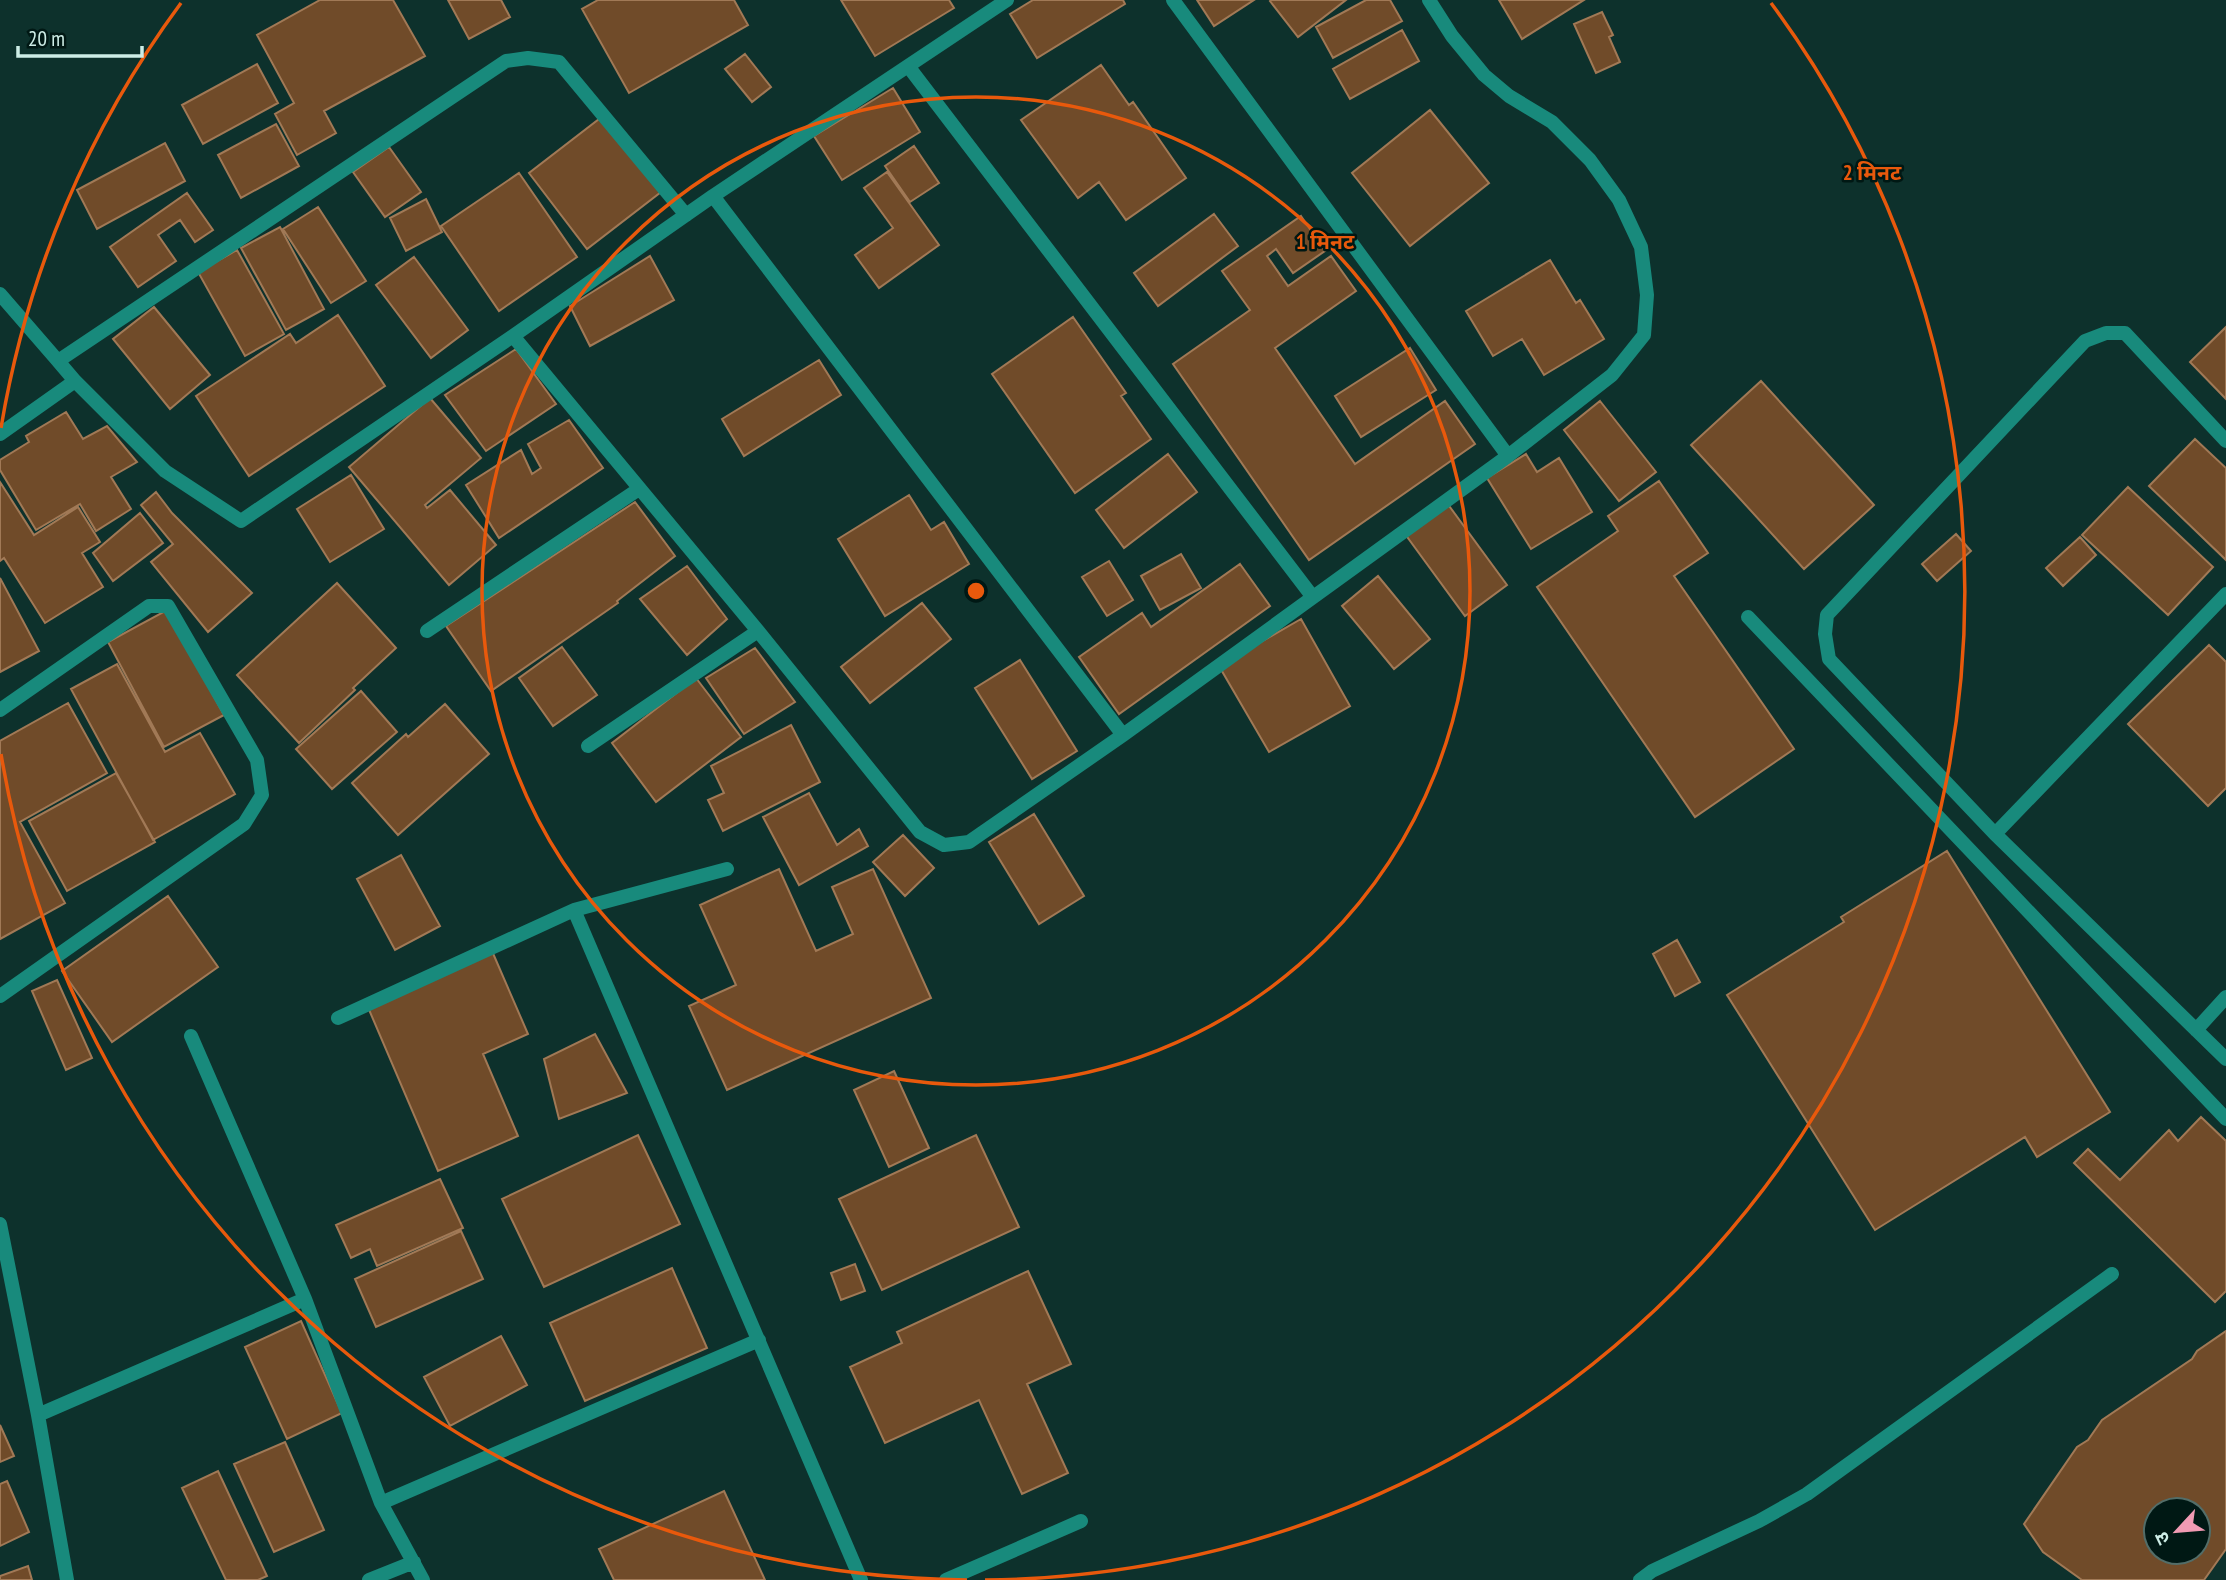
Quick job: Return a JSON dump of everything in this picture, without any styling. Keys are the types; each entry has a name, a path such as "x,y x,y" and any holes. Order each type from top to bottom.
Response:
{"street":[{"path":"0,294 75,381 165,471 241,521 713,197 1007,0"},
{"path":"1173,0 1508,456"},
{"path":"513,336 758,631 920,832 944,845 969,842 1123,735 1508,456 1612,375 1644,335 1647,295 1641,247 1619,200 1590,160 1552,122 1509,96 1484,75 1452,36 1429,0"},
{"path":"58,361 506,61 527,58 559,62 687,215"},
{"path":"908,66 1312,596"},
{"path":"713,197 1123,735"},
{"path":"2226,441 2125,333 2106,333 2085,341 1827,615 1825,634 1829,659 1995,834 2226,1059"},
{"path":"0,434 75,381"},
{"path":"427,631 639,489"},
{"path":"1995,834 2226,594"},
{"path":"0,710 149,606 168,606 257,760 262,795 244,824 0,996"},
{"path":"1748,617 2226,1119"},
{"path":"588,746 758,631"},
{"path":"338,1018 575,910 727,869"},
{"path":"575,910 861,1580"},
{"path":"2196,1030 2226,997"},
{"path":"191,1037 305,1299 381,1503 423,1580"},
{"path":"0,1224 67,1580"},
{"path":"1640,1580 1652,1571 1759,1521 1807,1494 2112,1274"},
{"path":"38,1415 305,1299"},
{"path":"381,1503 759,1340"},
{"path":"946,1580 1081,1521"},
{"path":"369,1580 414,1562"}],"building":[{"path":"320,0 393,0 425,56 324,111 336,133 297,155 275,114 294,103 257,35"},
{"path":"448,0 501,0 510,17 469,39"},
{"path":"598,0 734,0 748,25 629,93 582,9"},
{"path":"841,0 949,0 954,8 875,56"},
{"path":"1033,0 1123,0 1125,4 1037,58 1010,14"},
{"path":"1197,0 1254,0 1214,26"},
{"path":"1271,0 1346,0 1298,37"},
{"path":"1366,0 1390,0 1402,21 1333,58 1316,27"},
{"path":"1499,0 1584,0 1522,39"},
{"path":"1602,12 1613,35 1609,37 1620,62 1596,73 1574,24"},
{"path":"1402,30 1419,61 1350,99 1333,69"},
{"path":"745,54 771,87 752,102 725,69"},
{"path":"257,64 278,103 203,144 182,105"},
{"path":"1101,65 1129,105 1133,102 1186,178 1126,220 1099,182 1078,198 1021,120"},
{"path":"893,88 920,132 842,180 814,136"},
{"path":"1430,110 1489,183 1410,246 1352,173"},
{"path":"603,116 661,192 587,249 529,173"},
{"path":"276,124 299,166 241,198 218,155"},
{"path":"165,143 185,181 97,229 77,190"},
{"path":"914,146 939,183 910,202 885,166"},
{"path":"389,147 421,192 385,217 353,172"},
{"path":"887,172 939,245 879,288 855,255 893,228 864,188"},
{"path":"519,173 577,257 499,311 441,226"},
{"path":"187,193 213,230 195,242 180,220 158,235 176,261 138,287 110,247"},
{"path":"426,199 442,232 406,251 390,218"},
{"path":"318,207 366,281 331,303 283,229"},
{"path":"1214,214 1238,246 1158,306 1134,273"},
{"path":"1301,216 1325,251 1293,273 1276,249 1267,256 1288,286 1331,256 1356,291 1275,348 1355,464 1445,401 1475,444 1309,560 1173,364 1250,310 1222,271"},
{"path":"280,227 324,309 286,330 241,248"},
{"path":"237,250 284,334 245,356 198,272"},
{"path":"650,256 674,300 590,346 570,306"},
{"path":"414,257 468,330 431,358 376,285"},
{"path":"1550,260 1576,303 1580,300 1604,339 1544,375 1522,339 1493,356 1466,311"},
{"path":"154,307 210,375 170,409 113,339"},
{"path":"338,315 385,386 249,476 196,396 290,334 296,343"},
{"path":"1073,317 1126,393 1121,396 1151,439 1075,493 992,374"},
{"path":"2226,327 2226,399 2190,362"},
{"path":"1410,348 1436,390 1361,437 1335,396"},
{"path":"516,349 556,404 486,451 445,395"},
{"path":"819,360 841,395 744,456 722,419"},
{"path":"1761,381 1874,505 1804,569 1691,445"},
{"path":"430,398 481,458 425,505 427,508 450,490 496,545 449,585 349,467"},
{"path":"1600,401 1656,472 1619,501 1564,430"},
{"path":"66,412 83,439 107,426 137,462 111,477 131,509 96,531 80,504 36,530 0,470 0,460 29,442 26,436"},
{"path":"569,420 603,468 499,538 466,485 521,450 532,474 541,468 528,444"},
{"path":"2195,439 2226,468 2226,560 2149,486"},
{"path":"1168,454 1197,492 1124,548 1096,510"},
{"path":"1526,454 1537,472 1559,458 1592,512 1531,549 1487,478"},
{"path":"351,475 384,529 330,562 297,509"},
{"path":"1659,481 1708,553 1674,576 1794,749 1695,817 1537,587 1618,531 1608,516"},
{"path":"0,482 34,535 78,507 100,542 82,553 103,587 45,623 4,558 0,561"},
{"path":"2128,487 2213,567 2168,615 2082,535"},
{"path":"156,492 172,513 252,593 208,632 151,562 173,544 141,505"},
{"path":"909,495 931,530 944,522 969,564 885,616 838,539"},
{"path":"635,502 675,556 617,601 618,603 491,691 446,626"},
{"path":"1447,503 1507,585 1465,616 1405,534"},
{"path":"140,513 163,543 113,581 93,553"},
{"path":"1956,534 1971,551 1937,581 1922,564"},
{"path":"2080,537 2096,555 2063,586 2046,568"},
{"path":"1181,554 1201,588 1160,610 1141,576"},
{"path":"1109,561 1133,600 1107,616 1082,577"},
{"path":"1240,564 1270,606 1119,714 1079,657 1142,613 1151,627"},
{"path":"687,566 727,619 687,655 640,599"},
{"path":"1378,576 1430,639 1394,669 1342,606"},
{"path":"0,578 39,651 0,672"},
{"path":"337,583 396,648 299,743 237,675"},
{"path":"922,603 951,639 870,703 841,667"},
{"path":"167,610 224,715 164,747 108,642"},
{"path":"1301,619 1350,706 1269,752 1219,666"},
{"path":"2209,645 2226,662 2226,788 2208,806 2128,724"},
{"path":"562,647 597,695 553,726 519,678"},
{"path":"755,648 795,702 744,734 706,678"},
{"path":"1020,660 1077,751 1032,779 975,688"},
{"path":"117,664 165,752 200,733 235,794 153,840 71,689"},
{"path":"696,678 741,737 656,802 612,743"},
{"path":"361,691 397,732 332,789 296,749"},
{"path":"68,703 107,773 20,822 65,903 0,939 0,741"},
{"path":"445,704 489,754 398,835 352,783 406,734 408,737"},
{"path":"791,725 820,782 723,831 708,800 724,793 711,766"},
{"path":"116,773 155,842 67,891 29,821"},
{"path":"809,793 837,845 859,829 868,846 799,885 763,817"},
{"path":"1034,814 1084,896 1039,924 989,842"},
{"path":"903,835 934,868 905,896 873,862"},
{"path":"1947,851 2110,1112 2037,1157 2025,1137 1875,1230 1727,995 1844,922 1841,917"},
{"path":"401,855 440,926 395,950 357,879"},
{"path":"779,869 816,951 853,934 832,887 873,869 931,998 727,1090 689,1006 736,985 700,905"},
{"path":"168,896 218,967 112,1042 62,971"},
{"path":"1677,940 1700,982 1675,996 1653,954"},
{"path":"492,951 528,1034 483,1054 518,1136 438,1171 367,1005"},
{"path":"57,980 92,1058 66,1070 32,991"},
{"path":"595,1034 627,1093 559,1119 544,1059"},
{"path":"894,1071 929,1148 889,1167 854,1090"},
{"path":"2201,1117 2226,1141 2226,1291 2215,1302 2074,1163 2088,1149 2120,1180 2169,1130 2178,1141"},
{"path":"638,1135 680,1224 544,1287 502,1199"},
{"path":"976,1135 1019,1227 882,1290 839,1199"},
{"path":"440,1179 463,1228 377,1266 370,1249 351,1258 336,1225"},
{"path":"461,1231 483,1279 376,1327 355,1279"},
{"path":"855,1264 865,1291 841,1300 831,1273"},
{"path":"672,1268 707,1348 585,1401 550,1323"},
{"path":"1028,1271 1071,1364 1027,1384 1068,1473 1022,1494 979,1400 885,1443 850,1367 902,1343 897,1332"},
{"path":"301,1321 342,1413 287,1439 245,1347"},
{"path":"2226,1331 2226,1549 2204,1580 2082,1580 2043,1552 2024,1524 2077,1447 2088,1440 2102,1420 2192,1359 2197,1351"},
{"path":"501,1336 527,1385 450,1426 424,1377"},
{"path":"0,1425 14,1456 0,1462"},
{"path":"285,1442 324,1530 274,1552 234,1464"},
{"path":"218,1471 267,1576 258,1580 226,1580 182,1488"},
{"path":"7,1481 29,1532 0,1546 0,1484"},
{"path":"724,1491 765,1580 614,1580 599,1549"},
{"path":"28,1566 32,1580 0,1580 0,1576"}]}
